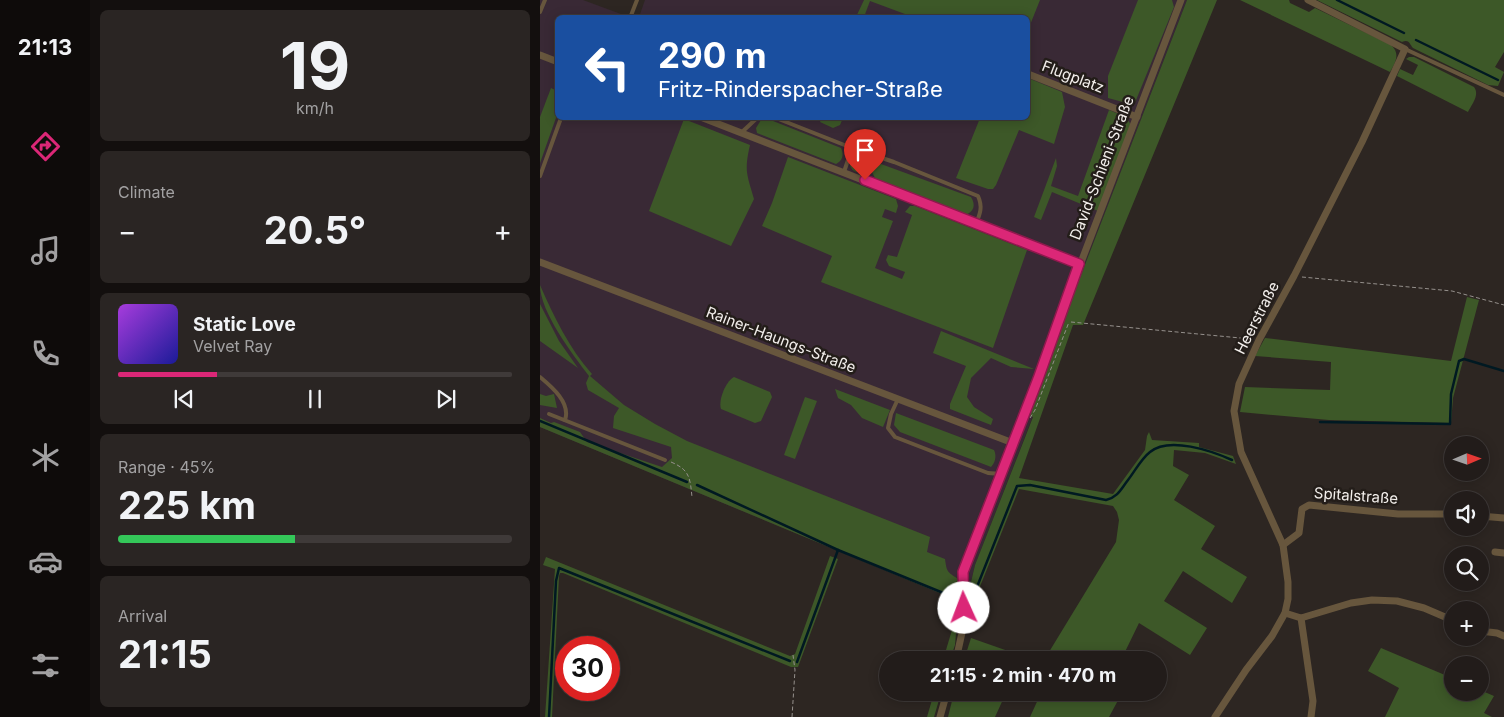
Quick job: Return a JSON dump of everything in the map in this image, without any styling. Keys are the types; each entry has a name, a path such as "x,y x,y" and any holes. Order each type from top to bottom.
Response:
{"street":[{"name":"David-Schieni-Straße","path":"958,651 963,628 963,572 1181,0"},
{"path":"1308,0 1405,49"},
{"name":"Heerstraße","path":"1285,613 1288,599 1288,582 1283,545 1241,452 1234,411 1236,398 1259,340 1294,276 1362,142 1405,49"},
{"path":"540,55 555,61"},
{"name":"Flugplatz","path":"1030,75 1137,117"},
{"path":"712,120 1079,264"},
{"name":"Rainer-Haungs-Straße","path":"540,262 1012,443"},
{"name":"Spitalstraße","path":"1283,545 1298,533 1302,510 1309,505 1398,514 1444,514"},
{"path":"1489,517 1504,518"},
{"path":"1495,552 1504,552"},
{"path":"1215,717 1246,670 1272,636 1285,613 1301,618 1351,603 1372,600 1397,601 1424,608 1444,617"},
{"path":"1301,618 1314,701 1311,717"},
{"path":"1489,632 1504,636"},
{"path":"940,717 944,701"}],"lane":[{"path":"540,12 545,0"},
{"path":"631,15 637,0"},
{"path":"1405,49 1503,94"},
{"path":"540,176 560,120"},
{"path":"742,132 755,120"},
{"path":"781,120 978,196 981,211 976,224"},
{"path":"844,173 852,148"},
{"path":"865,180 874,156"},
{"path":"540,377 554,388 562,401 567,415 565,420"},
{"path":"898,399 891,414 888,428 894,437 988,473 1001,474"},
{"path":"549,414 665,460"}],"path":[{"path":"1294,276 1452,291 1504,305"},
{"path":"1059,320 1259,340"},
{"path":"1028,421 1035,410 1069,322"},
{"path":"665,460 682,466 689,476 692,497"},
{"path":"792,717 795,670 793,655"}],"shaded area":[{"path":"540,0 583,0 624,15 555,15 555,120 1030,120 1030,15 640,15 645,0 1187,0 1027,415 1033,416 975,565 971,582 971,602 959,601 540,427"}],"green space":[{"path":"864,0 1040,0 1030,25 1030,15 908,15 870,1 865,15 857,15"},
{"path":"1138,0 1172,0 1174,7 1134,105 1108,98 1108,76"},
{"path":"1187,0 1217,0 1083,325 1073,325 1019,478 1113,494 1145,450 1149,432 1152,440 1199,443 1199,447 1233,456 1236,464 1205,453 1174,450 1173,466 1189,475 1174,500 1215,526 1201,549 1247,577 1232,603 1183,571 1164,601 1207,628 1190,655 1139,623 1125,651 1050,651 1116,542 1119,520 1113,506 1019,489 971,609 971,582 975,565 1033,417 1027,415"},
{"path":"1240,0 1289,0 1290,3 1309,12 1315,8 1391,45 1396,52 1395,62 1390,72"},
{"path":"1317,0 1504,0 1504,52 1495,67 1504,72 1498,86 1488,85 1413,48 1408,41 1402,42"},
{"path":"1414,57 1474,87 1476,96 1468,112 1397,76 1400,69 1413,75 1418,65 1406,59"},
{"path":"1030,79 1062,92 1065,107 1054,144 1019,130 993,189 956,178 979,120 1030,120"},
{"path":"551,88 555,90 555,120 540,163 540,117"},
{"path":"1109,110 1126,117 1131,125 1098,211 1052,192 1041,220 1034,217 1056,158 1057,166 1051,186 1078,196"},
{"path":"684,120 750,145 747,172 754,199 731,246 649,211"},
{"path":"761,120 771,120 841,148 843,155 836,164 757,133 756,128"},
{"path":"821,120 842,120 840,125 833,128 820,122"},
{"path":"855,156 861,156 866,161 864,170 855,172 850,167 850,161"},
{"path":"788,157 896,199 898,206 896,213 885,209 882,217 893,221 875,268 902,279 905,272 889,266 886,260 888,255 897,257 912,215 905,212 910,206 915,206 1027,250 993,348 821,282 832,256 762,226"},
{"path":"881,164 971,197 973,208 965,215 876,180 872,172 877,165"},
{"path":"540,285 563,332 576,354 592,374 590,376 624,405 687,441 930,537 927,552 945,559 948,571 958,579 959,601 540,427 540,418 551,423 554,422 580,432 587,442 662,467 672,458 671,447 613,428 614,416 619,408 588,390 586,383 589,376 566,345 551,320 541,296"},
{"path":"1467,297 1479,300 1453,398 1451,423 1329,420 1240,412 1245,387 1330,390 1331,362 1255,356 1265,338 1451,361"},
{"path":"540,304 559,341 578,368 540,341"},
{"path":"941,331 1034,369 1011,367 991,358 971,378 967,397 974,407 993,419 991,425 950,409 950,404 966,366 933,353"},
{"path":"734,377 770,392 772,397 761,421 755,423 721,409 723,391 728,382"},
{"path":"835,389 890,410 883,427 862,418 851,405 838,398"},
{"path":"540,394 546,396 554,394 557,408 540,405"},
{"path":"805,397 817,401 795,459 784,455"},
{"path":"896,413 994,450 994,464 991,467 900,432 894,425"},
{"path":"830,556 838,559 798,667 791,667 560,573 552,717 545,717 555,569 543,565 546,557 790,656 795,654"},
{"path":"958,610 955,645 953,651 946,651"},
{"path":"971,638 1008,651 967,651"},
{"path":"1381,648 1444,675 1444,701 1489,701 1489,694 1494,696 1484,713 1492,717 1385,717 1399,688 1368,671"},
{"path":"932,701 939,701 934,717 927,717"},
{"path":"952,701 1002,701 995,717 948,717"},
{"path":"1037,701 1118,701 1109,717 1030,717"}],"waterway":[{"path":"1337,0 1404,33"},
{"path":"1416,40 1498,80"},
{"path":"1320,422 1450,424 1451,394 1459,361 1464,359 1504,371"},
{"path":"540,421 687,482"},
{"path":"971,602 1017,486 1030,485 1106,500 1114,497 1119,492 1144,458 1158,447 1168,445 1191,447 1232,460"},
{"path":"697,485 838,550"},
{"path":"797,662 838,550 958,599"},
{"path":"549,717 556,581 559,568 790,661"}],"route":[{"path":"865,180 906,198 1079,264 1038,379 963,572 964,608"}]}
